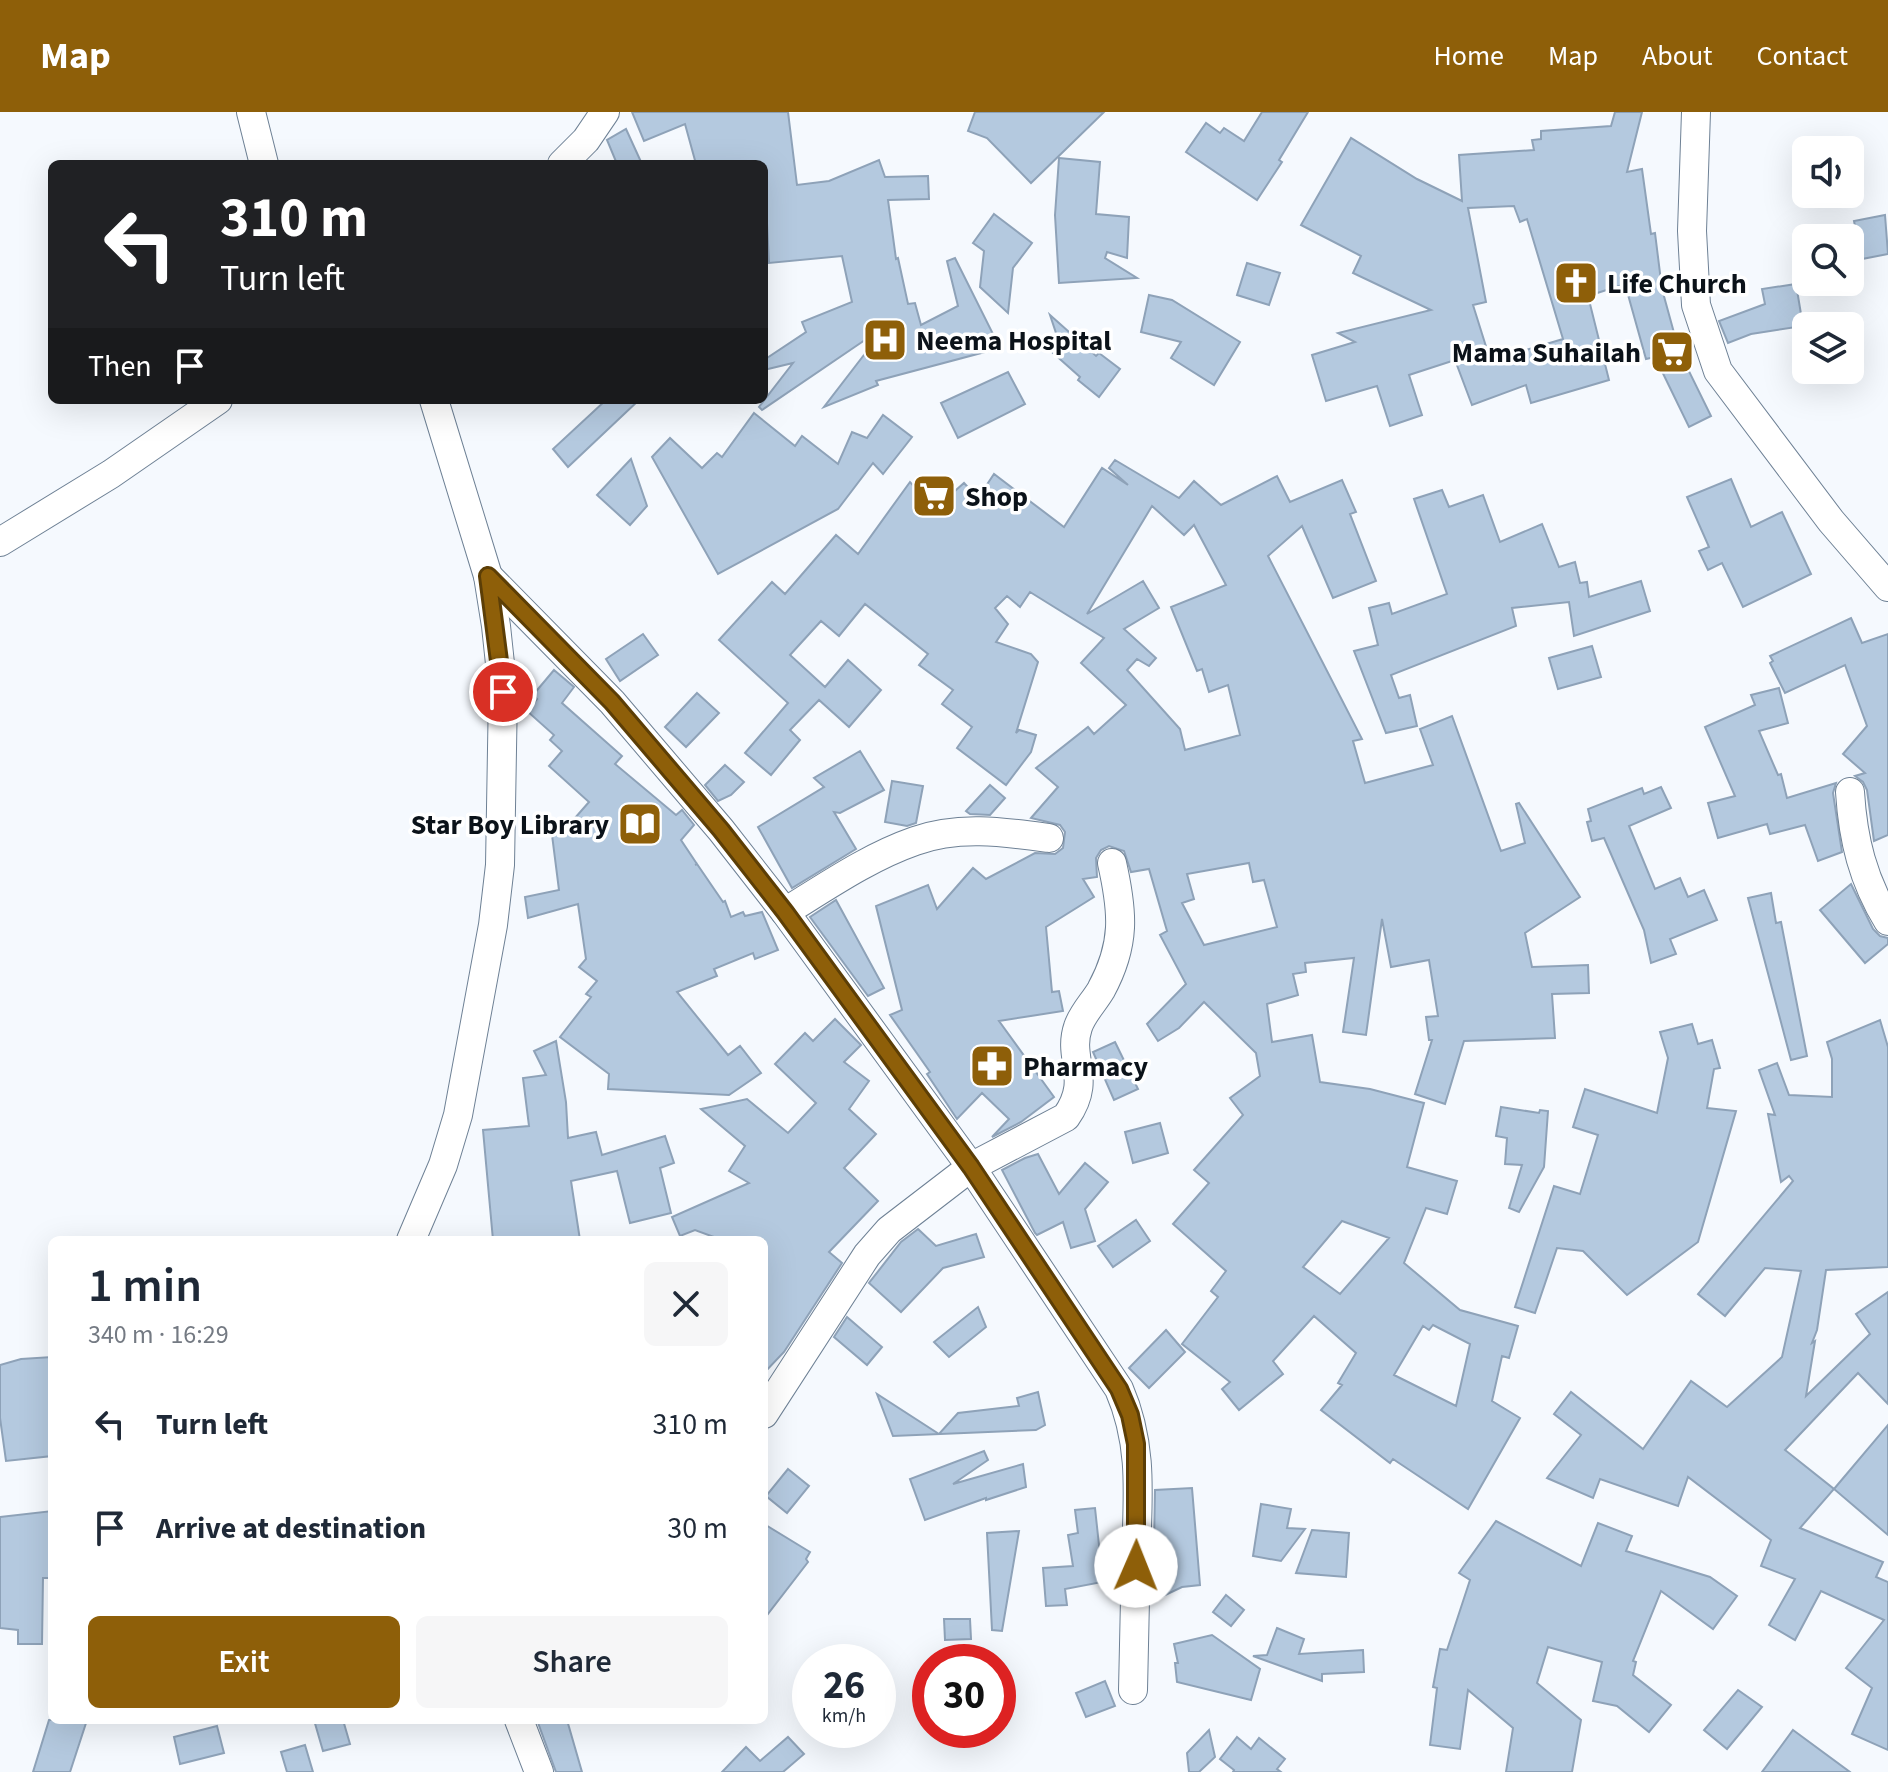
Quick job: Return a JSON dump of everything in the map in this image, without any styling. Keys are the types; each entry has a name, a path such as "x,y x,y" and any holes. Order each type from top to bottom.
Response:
{"street":[{"path":"251,112 263,160"},
{"path":"566,160 586,140 605,112"},
{"path":"1696,112 1692,231 1696,305 1718,371 1822,510 1888,587"},
{"path":"0,542 111,474 212,404"},
{"path":"413,1236 443,1165 458,1115 493,925 500,865 503,692 488,576 435,404"},
{"path":"488,576 612,702 721,830 785,912 971,1167 1112,1378 1130,1415 1136,1444 1138,1480 1133,1690"},
{"path":"1850,792 1857,853 1888,921"},
{"path":"785,912 849,873 917,840 973,831 1049,838"},
{"path":"768,1408 867,1255 889,1230 971,1167 1066,1117 1074,1106 1079,1087 1075,1044 1078,1026 1101,990 1116,958 1121,933 1121,902 1112,863"},
{"path":"521,1724 539,1772"}],"building":[{"path":"632,112 788,112 797,185 829,181 879,160 885,177 928,176 929,199 888,200 896,259 908,304 915,303 921,325 958,306 947,261 955,258 1000,348 876,381 878,385 824,407 887,325 762,410 759,407 768,404 768,395 793,363 768,369 768,357 806,332 802,322 852,302 842,256 769,263 768,160 695,160 685,124 644,141"},
{"path":"975,112 1104,112 1031,183 987,138 968,131"},
{"path":"1262,112 1308,112 1279,160 1282,162 1257,200 1186,152 1206,123 1220,133 1224,128 1244,141"},
{"path":"1615,112 1642,112 1627,172 1642,169 1662,289 1679,351 1711,416 1689,427 1655,357 1646,359 1625,284 1588,296 1609,380 1531,403 1526,385 1472,405 1455,360 1409,375 1422,415 1390,426 1377,386 1326,401 1312,355 1355,342 1338,333 1431,310 1353,273 1361,256 1301,225 1351,138 1417,179 1462,201 1459,155 1534,150 1532,140 1541,139 1541,131 1611,126","holes":["1514,206 1520,222 1527,219 1563,339 1505,356 1503,351 1489,356 1473,305 1486,302 1468,208"]},
{"path":"626,129 640,160 615,160 607,140"},
{"path":"1059,158 1100,162 1096,214 1129,217 1127,258 1107,252 1105,258 1137,278 1059,283 1055,215"},
{"path":"994,214 1032,243 1013,268 1008,313 980,287 984,251 973,243"},
{"path":"1885,215 1888,254 1864,259 1864,224 1855,224 1854,221"},
{"path":"1247,263 1280,273 1269,305 1237,295"},
{"path":"1792,285 1792,296 1798,296 1801,312 1792,312 1792,328 1751,334 1728,343 1719,321 1765,304 1762,289"},
{"path":"1149,295 1172,300 1240,342 1214,385 1171,358 1181,342 1141,332"},
{"path":"1050,315 1096,356 1099,353 1120,369 1099,397 1052,352 1061,348"},
{"path":"1008,372 1025,404 958,438 941,403"},
{"path":"602,404 635,404 568,467 553,449"},
{"path":"754,413 795,446 802,436 838,464 852,432 867,438 883,415 912,437 883,474 873,463 838,509 718,574 652,457 670,438 702,468 717,453 722,457"},
{"path":"631,459 647,506 630,525 597,495"},
{"path":"1115,460 1179,498 1194,481 1221,505 1277,476 1290,502 1342,480 1356,512 1350,514 1376,581 1333,598 1302,526 1268,556 1362,739 1353,741 1365,783 1433,765 1420,729 1452,716 1501,851 1525,843 1516,804 1519,803 1580,897 1525,933 1532,967 1588,965 1589,993 1552,994 1555,1038 1464,1041 1445,1104 1415,1094 1432,1040 1429,1040 1426,1017 1438,1016 1429,960 1391,967 1382,919 1366,1035 1343,1032 1354,958 1305,963 1306,972 1293,974 1298,995 1267,1004 1272,1042 1312,1035 1320,1082 1370,1089 1424,1103 1407,1167 1457,1181 1447,1214 1426,1208 1404,1263 1460,1310 1518,1326 1509,1358 1502,1356 1492,1401 1520,1418 1468,1509 1393,1459 1390,1463 1321,1410 1342,1385 1338,1383 1356,1353 1314,1316 1273,1361 1283,1374 1239,1410 1222,1389 1230,1382 1182,1344 1218,1297 1211,1291 1226,1271 1173,1224 1209,1183 1194,1170 1243,1115 1230,1098 1260,1076 1256,1053 1204,1002 1179,1028 1158,1041 1147,1024 1186,984 1160,935 1167,931 1149,869 1131,872 1124,851 1109,846 1101,850 1096,858 1097,877 1083,879 1094,897 1046,927 1052,992 1059,991 1063,1011 999,1021 1054,1097 1021,1122 992,1137 1009,1119 982,1093 957,1119 927,1074 930,1072 890,1015 902,1010 876,906 928,885 937,909 973,868 986,879 1035,853 1055,854 1063,848 1065,832 1060,825 1031,818 1058,787 1036,768 1088,727 1094,734 1126,705 1081,663 1104,638 1030,592 1020,607 1007,596 995,608 1008,624 996,642 1031,654 1038,662 1016,733 1019,730 1036,735 1031,752 1006,785 957,748 972,727 942,704 953,690 919,665 928,654 865,604 839,636 821,621 790,655 825,687 848,660 881,690 849,727 819,700 790,730 800,740 771,775 745,753 788,703 719,640 772,582 785,594 836,535 858,554 910,482 920,493 935,481 947,498 964,483 978,498 994,474 1064,527 1102,468 1128,485 1109,468","holes":["1152,506 1184,535 1194,525 1226,585 1171,607 1197,671 1202,669 1209,692 1228,685 1240,735 1185,750 1180,729 1127,670 1137,659 1149,666 1156,658 1124,629 1159,608 1143,581 1087,614","1249,863 1253,882 1264,880 1277,927 1204,945 1182,903 1194,899 1187,874","1342,1221 1389,1238 1340,1294 1303,1267","1433,1325 1470,1344 1456,1406 1394,1375 1423,1326 1429,1330"]},
{"path":"1731,479 1751,527 1782,512 1811,574 1743,607 1722,563 1708,570 1699,551 1709,547 1687,497"},
{"path":"1442,490 1449,507 1483,495 1500,542 1542,524 1559,567 1575,562 1580,583 1587,582 1589,597 1641,581 1650,611 1574,636 1569,602 1512,608 1516,626 1391,675 1399,698 1410,695 1417,726 1386,733 1354,651 1378,645 1369,608 1389,603 1392,614 1447,594 1414,499"},
{"path":"1851,618 1862,643 1888,634 1888,835 1874,841 1867,790 1855,776 1865,773 1843,754 1867,726 1845,665 1785,693 1770,663 1773,661 1770,656"},
{"path":"643,634 658,655 620,681 606,659"},
{"path":"1592,646 1601,677 1558,689 1549,658"},
{"path":"554,670 574,687 562,703 622,756 615,764 676,815 682,810 694,825 681,840 725,901 731,917 743,912 745,916 762,912 778,950 755,959 753,953 714,969 717,976 677,992 728,1055 740,1046 761,1073 729,1095 608,1089 609,1074 560,1037 591,997 586,994 597,981 579,967 586,959 578,904 528,918 525,897 559,890 552,835 561,834 589,802 549,766 562,751 550,740 554,735 527,711 537,699 533,695"},
{"path":"1779,688 1788,723 1759,731 1778,775 1781,774 1787,798 1836,783 1833,793 1842,852 1818,861 1805,825 1770,834 1767,824 1718,838 1708,803 1735,796 1705,727 1755,705 1751,695"},
{"path":"697,693 719,713 686,747 665,727"},
{"path":"860,751 884,790 840,813 834,812 856,849 792,888 758,827 824,787 814,778"},
{"path":"725,765 744,782 731,795 718,801 705,785"},
{"path":"892,781 923,786 916,823 907,826 885,822"},
{"path":"990,785 1005,798 990,815 966,811"},
{"path":"1661,787 1671,808 1629,826 1655,889 1680,878 1688,897 1704,890 1717,920 1670,939 1676,954 1651,963 1644,930 1604,838 1592,841 1587,822 1591,821 1588,809 1642,788 1644,794"},
{"path":"1851,884 1873,929 1880,936 1888,938 1888,944 1865,963 1820,910"},
{"path":"1771,893 1776,923 1781,922 1807,1056 1791,1060 1748,898"},
{"path":"836,900 884,988 868,996 810,917"},
{"path":"835,1019 861,1045 844,1062 869,1081 849,1109 876,1134 844,1168 878,1201 829,1252 842,1263 784,1352 768,1369 768,1236 711,1236 695,1230 680,1236 672,1217 749,1183 729,1171 745,1146 701,1109 747,1099 788,1133 816,1103 775,1064 805,1033 813,1041"},
{"path":"1880,1020 1888,1047 1888,1267 1826,1270 1806,1396 1870,1334 1856,1314 1888,1292 1888,1404 1858,1373 1785,1450 1834,1489 1800,1528 1883,1562 1876,1577 1888,1582 1888,1750 1852,1734 1872,1688 1846,1668 1884,1620 1821,1591 1795,1640 1769,1625 1795,1579 1761,1566 1771,1540 1688,1477 1678,1506 1600,1479 1593,1498 1547,1478 1581,1435 1554,1414 1571,1392 1643,1449 1691,1381 1727,1407 1782,1357 1801,1271 1765,1268 1725,1316 1698,1294 1793,1181 1789,1176 1781,1182 1768,1114 1775,1115 1759,1070 1777,1063 1789,1095 1832,1097 1832,1059 1827,1042"},
{"path":"1692,1024 1698,1044 1712,1040 1720,1068 1714,1069 1707,1108 1736,1111 1698,1242 1627,1295 1583,1251 1557,1248 1535,1313 1515,1307 1554,1186 1580,1194 1598,1135 1573,1127 1585,1089 1657,1113 1668,1058 1660,1032"},
{"path":"556,1041 566,1102 568,1138 596,1132 602,1155 665,1136 674,1163 660,1168 671,1213 630,1223 617,1171 571,1181 579,1236 493,1236 483,1130 529,1126 523,1078 546,1075 534,1051"},
{"path":"1115,1042 1138,1089 1114,1100 1093,1052"},
{"path":"1501,1107 1539,1113 1540,1110 1548,1111 1544,1167 1519,1212 1509,1208 1522,1165 1505,1164 1507,1138 1496,1136"},
{"path":"1160,1123 1168,1153 1133,1163 1125,1132"},
{"path":"1038,1154 1059,1194 1085,1163 1108,1182 1085,1209 1095,1241 1071,1248 1063,1222 1037,1235 1035,1233 1002,1170"},
{"path":"1136,1220 1150,1241 1113,1267 1098,1246"},
{"path":"918,1229 936,1246 976,1234 984,1257 943,1268 901,1312 869,1283 901,1242"},
{"path":"978,1307 986,1327 949,1357 934,1342"},
{"path":"847,1317 882,1347 867,1365 834,1337"},
{"path":"1166,1330 1185,1352 1149,1388 1129,1368"},
{"path":"48,1357 48,1456 6,1461 0,1418 0,1365 21,1359"},
{"path":"1038,1392 1045,1425 1036,1430 893,1436 877,1394 939,1434 958,1413 1019,1406 1017,1398"},
{"path":"1888,1425 1888,1535 1834,1489"},
{"path":"984,1451 988,1460 953,1484 1023,1464 1026,1487 925,1520 910,1479"},
{"path":"788,1469 809,1486 787,1513 768,1498"},
{"path":"1192,1488 1200,1585 1182,1587 1153,1601 1155,1490"},
{"path":"1261,1504 1291,1509 1287,1528 1305,1529 1281,1561 1253,1556"},
{"path":"1095,1508 1101,1564 1119,1563 1118,1579 1065,1589 1067,1605 1046,1606 1043,1568 1073,1566 1068,1535 1078,1533 1075,1510"},
{"path":"48,1511 48,1578 43,1578 42,1644 18,1644 18,1630 0,1628 0,1517"},
{"path":"1496,1521 1581,1566 1598,1523 1632,1536 1626,1551 1710,1577 1737,1596 1713,1629 1661,1591 1633,1661 1636,1662 1633,1675 1671,1705 1649,1732 1617,1706 1593,1701 1602,1662 1548,1647 1537,1683 1581,1720 1572,1772 1506,1772 1513,1728 1468,1690 1460,1749 1430,1745 1437,1688 1433,1687 1440,1649 1447,1650 1470,1580 1459,1573"},
{"path":"768,1526 810,1552 806,1559 808,1562 768,1614"},
{"path":"1312,1530 1349,1533 1346,1577 1296,1573"},
{"path":"1019,1531 1002,1631 992,1630 987,1533"},
{"path":"1226,1595 1244,1610 1231,1626 1213,1612"},
{"path":"944,1619 970,1619 971,1639 945,1640"},
{"path":"1277,1628 1304,1639 1299,1654 1363,1650 1364,1672 1322,1674 1322,1681 1253,1656 1267,1655"},
{"path":"1212,1635 1260,1669 1251,1700 1177,1682 1175,1663 1178,1663 1174,1644"},
{"path":"1105,1681 1115,1706 1086,1717 1076,1693"},
{"path":"1738,1690 1762,1707 1727,1749 1704,1730"},
{"path":"48,1723 86,1724 70,1772 33,1772"},
{"path":"315,1724 344,1724 350,1744 323,1751"},
{"path":"538,1724 568,1724 582,1772 556,1772"},
{"path":"217,1726 224,1753 180,1764 174,1737"},
{"path":"1209,1730 1215,1757 1199,1772 1189,1772 1187,1753"},
{"path":"1793,1730 1850,1772 1762,1772"},
{"path":"788,1737 792,1748 798,1748 804,1754 783,1772 722,1772 746,1747 760,1761"},
{"path":"1237,1737 1251,1749 1259,1738 1285,1759 1277,1769 1281,1772 1233,1772 1220,1759"},
{"path":"305,1745 313,1772 287,1772 281,1752"}],"place":[{"name":"Life Church","path":"1576,283"},
{"name":"Neema Hospital","path":"885,340"},
{"name":"Mama Suhailah","path":"1672,352"},
{"name":"Shop","path":"934,496"},
{"name":"Star Boy Library","path":"640,824"},
{"name":"Pharmacy","path":"992,1066"}],"route":[{"path":"503,692 488,576 612,702 721,830 785,912 971,1167 1119,1389 1130,1415 1136,1444 1136,1566"}]}
